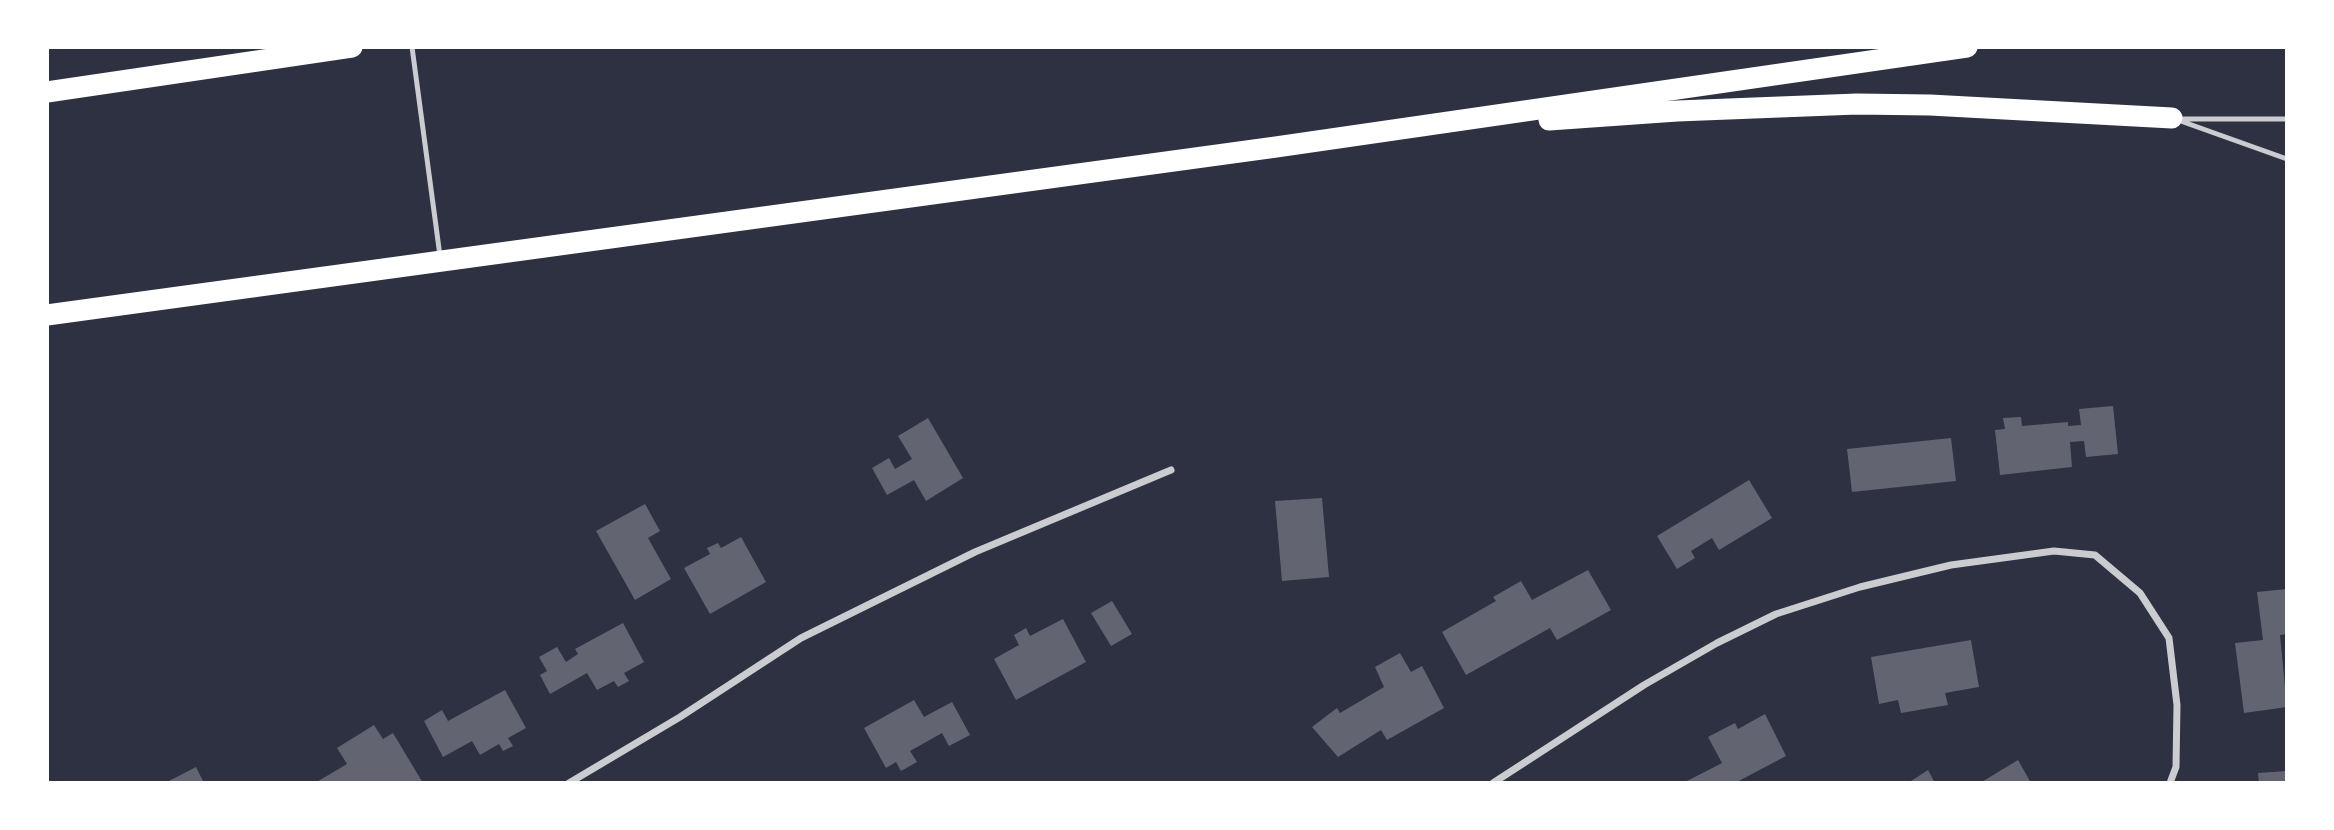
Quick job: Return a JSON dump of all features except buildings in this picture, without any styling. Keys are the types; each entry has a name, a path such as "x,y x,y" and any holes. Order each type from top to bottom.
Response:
{"highway":[{"path":"47,92 352,47"},
{"path":"47,315 1369,133 1968,47"},
{"path":"1369,133 1677,111 1817,105 1930,105 2172,118"}],"street":[{"path":"569,783 680,718 801,638 975,552 1171,470"},
{"path":"1493,783 1644,685 1717,643 1776,614 1860,587 1951,565 2054,551 2095,555 2140,593 2169,638 2176,705 2176,767 2171,783"}],"lane":[{"path":"412,47 440,260"},
{"path":"2172,118 2287,119"},
{"path":"2172,118 2287,159"}]}
